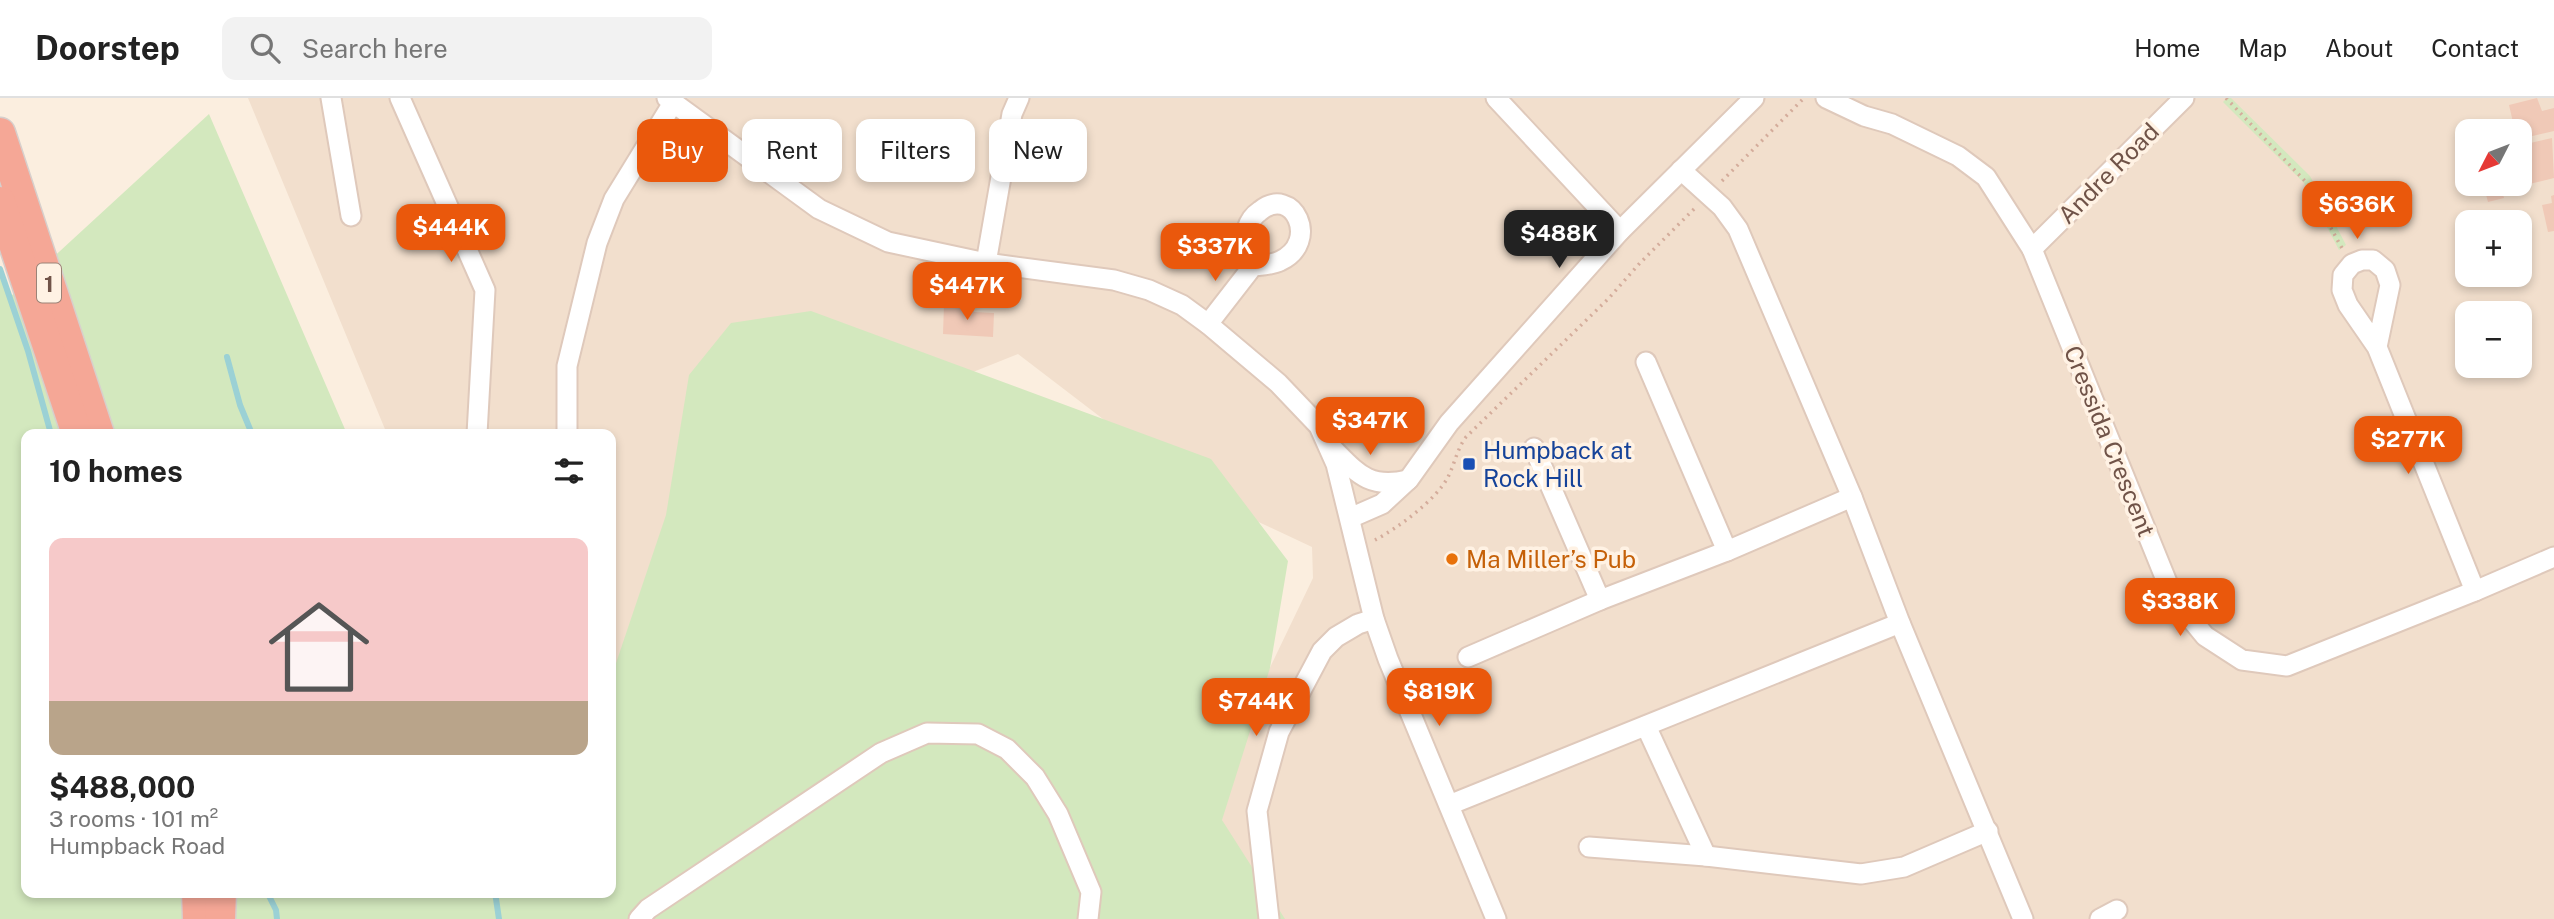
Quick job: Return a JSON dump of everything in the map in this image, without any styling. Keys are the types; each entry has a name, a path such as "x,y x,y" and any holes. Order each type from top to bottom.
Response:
{"highway":[{"name":"1","path":"0,133 97,429"},
{"name":"1","path":"0,202 75,429"},
{"path":"197,898 198,919"},
{"path":"220,919 221,898"}],"street":[{"path":"331,98 351,216"},
{"path":"400,98 485,290 477,429"},
{"path":"986,263 1012,114 1019,98"},
{"path":"1496,98 1620,231"},
{"path":"1350,518 1381,504 1409,479 1449,423 1620,231 1754,98"},
{"name":"Cressida Crescent","path":"1826,98 1864,116 1892,124 1958,156 1986,177 2032,249 2173,597 2205,636 2242,660 2287,666 2554,557"},
{"name":"Andre Road","path":"2032,249 2184,98"},
{"path":"567,429 567,366 597,243 614,199 680,103 819,209 888,242 986,263 1114,280 1149,290 1182,305 1301,404 1319,426 1329,446 1350,518 1374,619 1388,659 1496,919"},
{"path":"1681,170 1722,207 1738,229 1852,497 1900,623 2023,919"},
{"path":"2377,347 2390,285 2385,270 2373,260 2362,260 2352,264 2343,275 2347,305 2377,347 2476,591"},
{"path":"1208,324 1253,267"},
{"path":"1646,362 1727,551"},
{"path":"1329,446 1369,481 1388,484 1409,479"},
{"path":"1534,448 1600,600"},
{"path":"1468,657 1852,497"},
{"path":"1269,919 1257,811 1279,732 1322,651 1347,631 1374,619"},
{"path":"1449,805 1900,623"},
{"path":"1646,726 1706,856"},
{"path":"639,919 648,909 703,871 881,753 928,733 978,734 1007,749 1035,777 1058,814 1091,892 1088,919"},
{"path":"1589,847 1706,856 1861,874 1904,867 1988,831"}],"path":[{"path":"1377,539 1420,509 1440,489 1448,477 1460,444 1466,437 1609,298 1640,263 1804,98"},
{"path":"2225,98 2305,181 2352,264"}],"shaded area":[{"path":"248,98 2554,98 2554,919 1237,919 1216,780 1313,578 1312,547 1205,497 1018,354 681,489 616,676 616,429 385,429"}],"green space":[{"path":"2231,98 2310,176 2346,245 2339,250 2304,183 2223,102"},
{"path":"209,114 345,429 21,429 21,898 616,898 616,663 666,515 689,375 731,323 811,311 1211,459 1288,561 1270,668 1222,820 1285,919 0,919 0,268 10,297"}],"building":[{"path":"2537,98 2542,111 2554,108 2554,131 2532,136 2532,119 2512,119 2509,105"},
{"path":"2552,138 2554,178 2532,183 2532,143"},
{"path":"2554,195 2554,231 2548,232 2542,205 2552,203 2551,196"},
{"path":"2486,196 2503,196 2504,198 2488,202"},
{"path":"944,304 974,306 974,312 994,313 993,337 943,334"}],"waterway":[{"path":"0,269 28,351 50,429"},
{"path":"227,357 240,405 250,429"},
{"path":"270,898 277,919"},
{"path":"496,898 499,919"}],"place":[{"name":"Humpback at Rock Hill","path":"1469,464"},
{"name":"Ma Miller’s Pub","path":"1452,559"}]}
